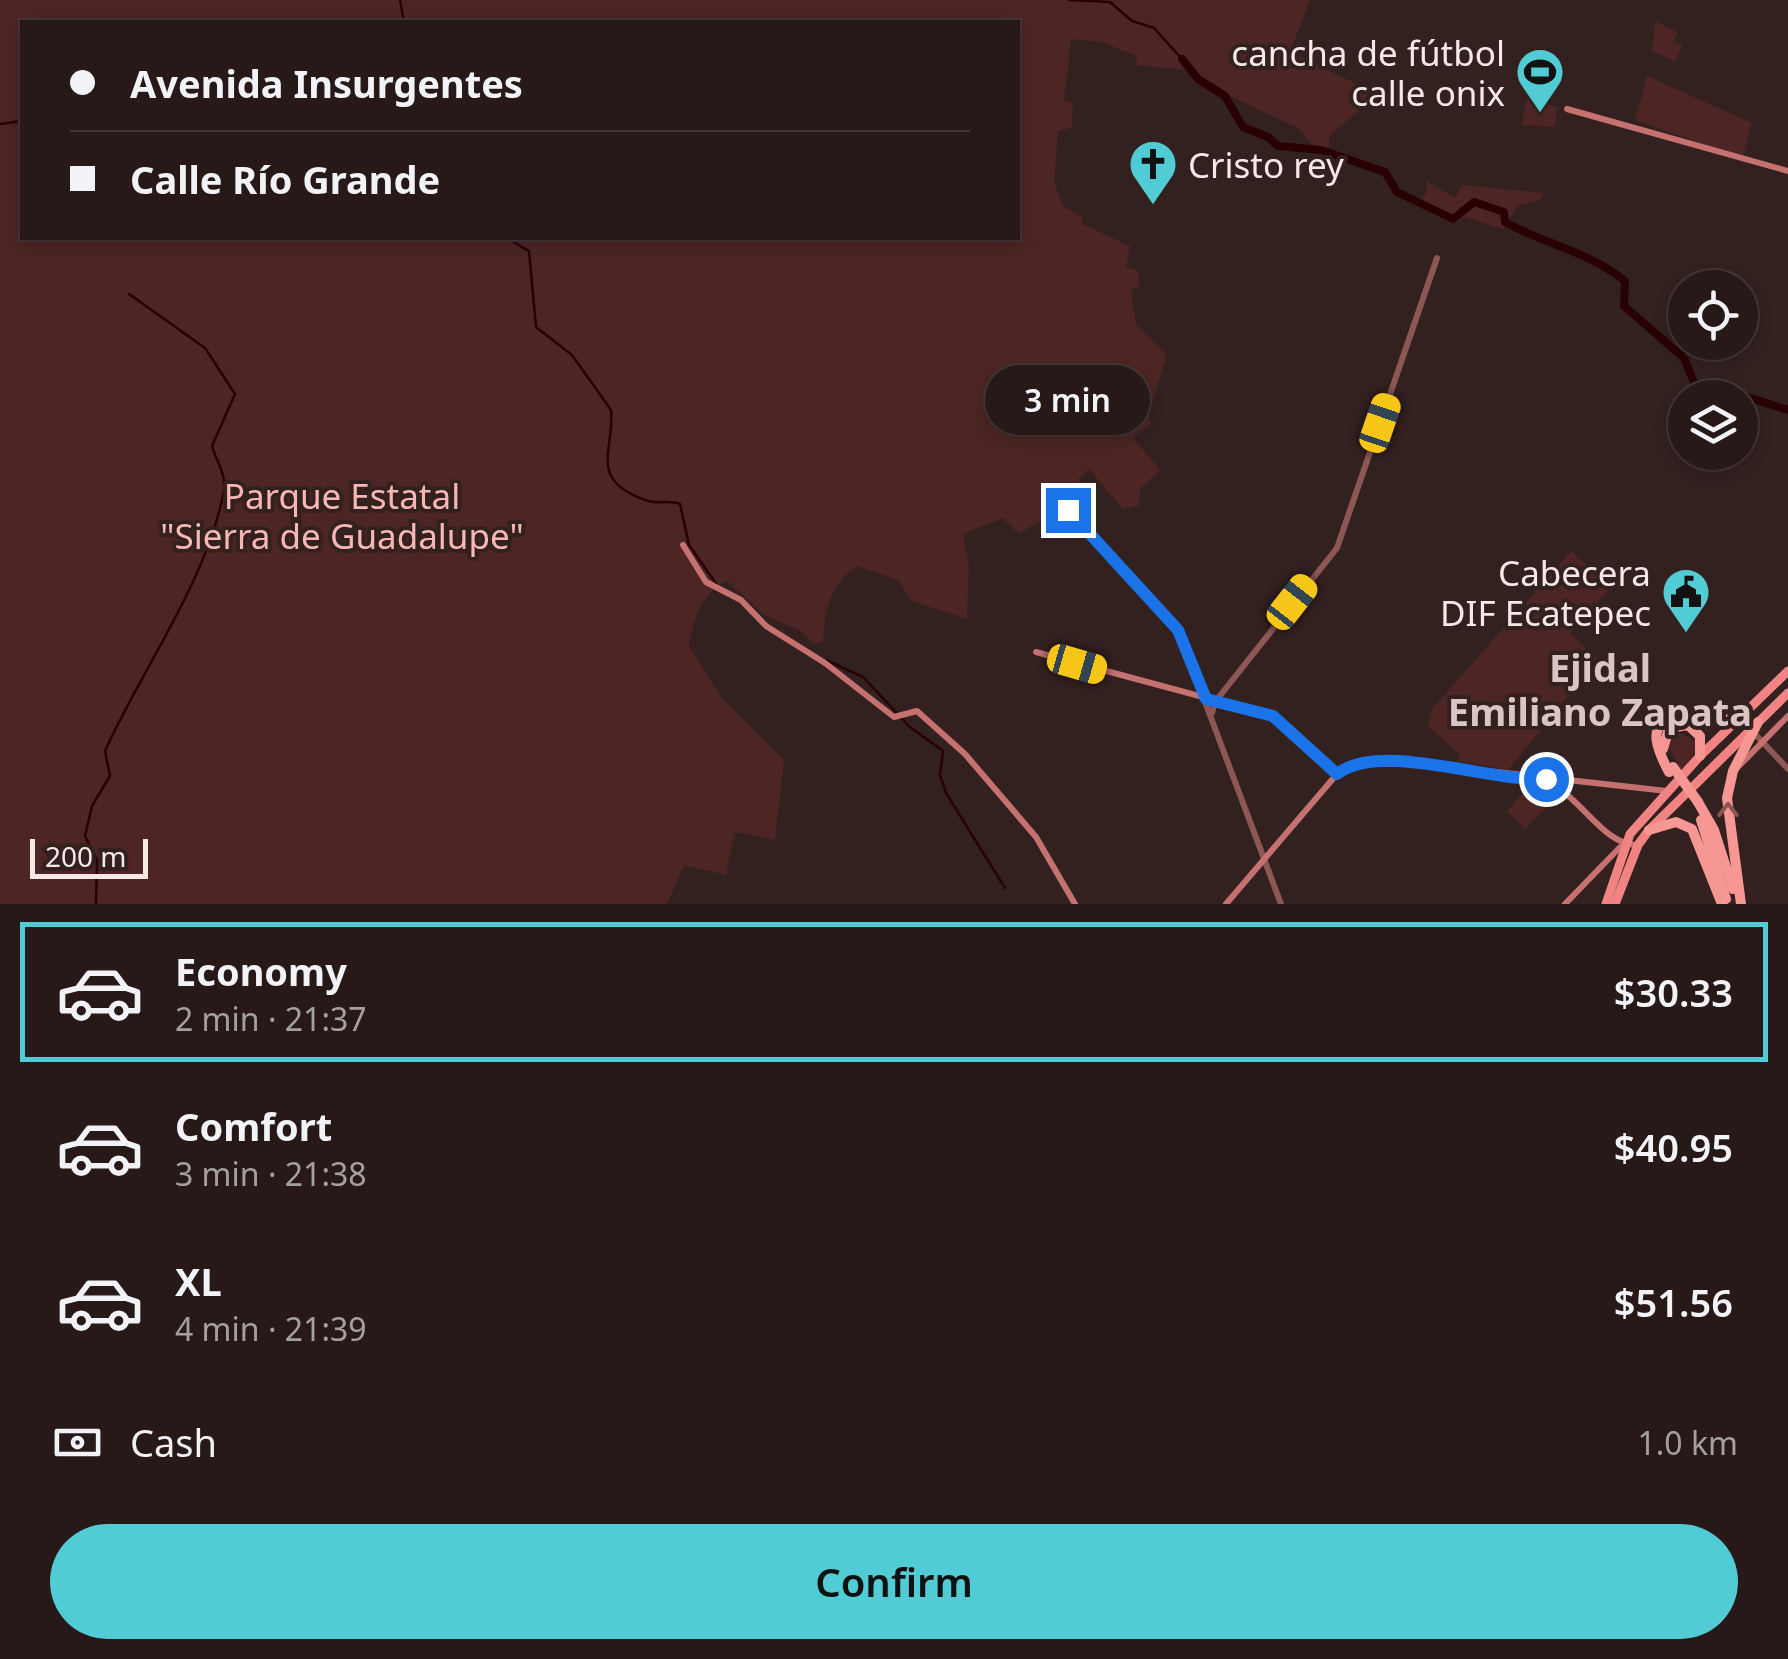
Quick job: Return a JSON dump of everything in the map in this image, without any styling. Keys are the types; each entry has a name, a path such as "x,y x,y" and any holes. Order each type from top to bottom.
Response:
{"highway":[{"path":"1739,904 1721,847 1656,746 1665,722 1682,716 1708,721 1740,718"},
{"path":"1671,769 1662,741 1674,726 1688,725 1697,731 1700,756"},
{"path":"1739,904 1726,815 1733,771 1750,733"},
{"path":"1696,804 1706,828 1724,904"},
{"path":"1649,830 1676,822 1692,829 1724,904"}],"main road":[{"path":"1568,109 1788,171"},
{"path":"683,545 688,560 706,582 740,600 756,618 898,716 917,712 965,754 1036,837 1075,904"},
{"path":"1036,652 1273,716 1337,774"},
{"path":"1564,904 1626,842 1700,756 1788,670"},
{"path":"1615,904 1638,845 1649,830 1788,693"},
{"path":"1733,771 1788,716"},
{"path":"1226,904 1337,774 1354,764 1400,763 1668,792"},
{"path":"1540,780 1566,792 1626,842 1638,845"},
{"path":"1566,792 1574,782"},
{"path":"1606,904 1626,842"},
{"path":"1602,881 1612,887"}],"street":[{"path":"1210,700 1337,548 1437,258"},
{"path":"1060,504 1178,630 1210,700 1262,862 1281,904"},
{"path":"1750,733 1788,768"}],"green space":[{"name":"Parque Estatal \"Sierra de Guadalupe\"","path":"0,0 1310,0 1290,52 1369,90 1367,104 1330,135 1328,153 1319,152 1298,128 1228,95 1189,70 1136,65 1137,56 1101,42 1071,39 1064,100 1073,103 1072,127 1058,132 1054,182 1063,206 1083,217 1082,224 1130,246 1126,267 1138,271 1139,286 1131,290 1136,325 1167,354 1149,414 1151,424 1133,438 1160,470 1140,489 1139,506 1123,509 1089,469 1078,479 1081,486 1052,513 1019,534 1003,518 963,534 969,566 967,619 912,601 898,580 856,566 834,590 823,641 814,644 801,631 766,616 727,581 710,593 696,617 689,646 722,698 784,760 775,840 735,832 726,875 684,865 667,904 0,904"},
{"path":"1655,21 1677,32 1674,42 1682,45 1675,62 1652,51"},
{"path":"1647,76 1752,123 1743,158 1635,120"},
{"path":"1526,100 1557,107 1555,127 1522,125"},
{"path":"1427,181 1455,198 1462,185 1544,193 1541,200 1518,205 1503,229 1464,217 1458,221 1435,216 1417,201 1426,194"},
{"path":"1571,551 1611,587 1570,633 1598,660 1508,770 1459,761 1458,753 1428,726 1432,709"},
{"path":"1677,732 1696,741 1694,754 1682,772 1667,744"},
{"path":"1532,783 1558,789 1557,797 1525,829 1507,811"}],"waterway":[{"path":"400,0 404,20"},
{"path":"1069,0 1110,2 1132,21 1154,28 1182,59"},
{"path":"1182,59 1198,79 1225,96 1243,127 1268,137 1278,146 1321,150 1385,172 1397,192 1453,219 1474,202 1504,212 1505,222 1611,271 1625,281 1624,306 1684,358 1696,387 1715,387 1788,410"},
{"path":"0,124 20,121"},
{"path":"510,240 529,251 536,327 572,355 611,410 610,474 629,493 648,501 680,504 689,545 717,585"},
{"path":"96,904 97,860 85,836 92,806 110,776 105,751 204,557 224,490 212,446 235,394 205,348 129,294"},
{"path":"826,660 863,677 910,727 943,751 940,775 946,793 1005,888"}],"place":[{"name":"cancha de fútbol calle onix","path":"1540,114"},
{"name":"Cristo rey","path":"1153,206"},
{"name":"Cabecera DIF Ecatepec","path":"1686,634"}],"district":[{"name":"Ejidal Emiliano Zapata","path":"1600,689"}],"route":[{"path":"1068,510 1178,630 1206,699 1273,716 1298,734 1337,774 1354,764 1400,763 1546,779"}]}
